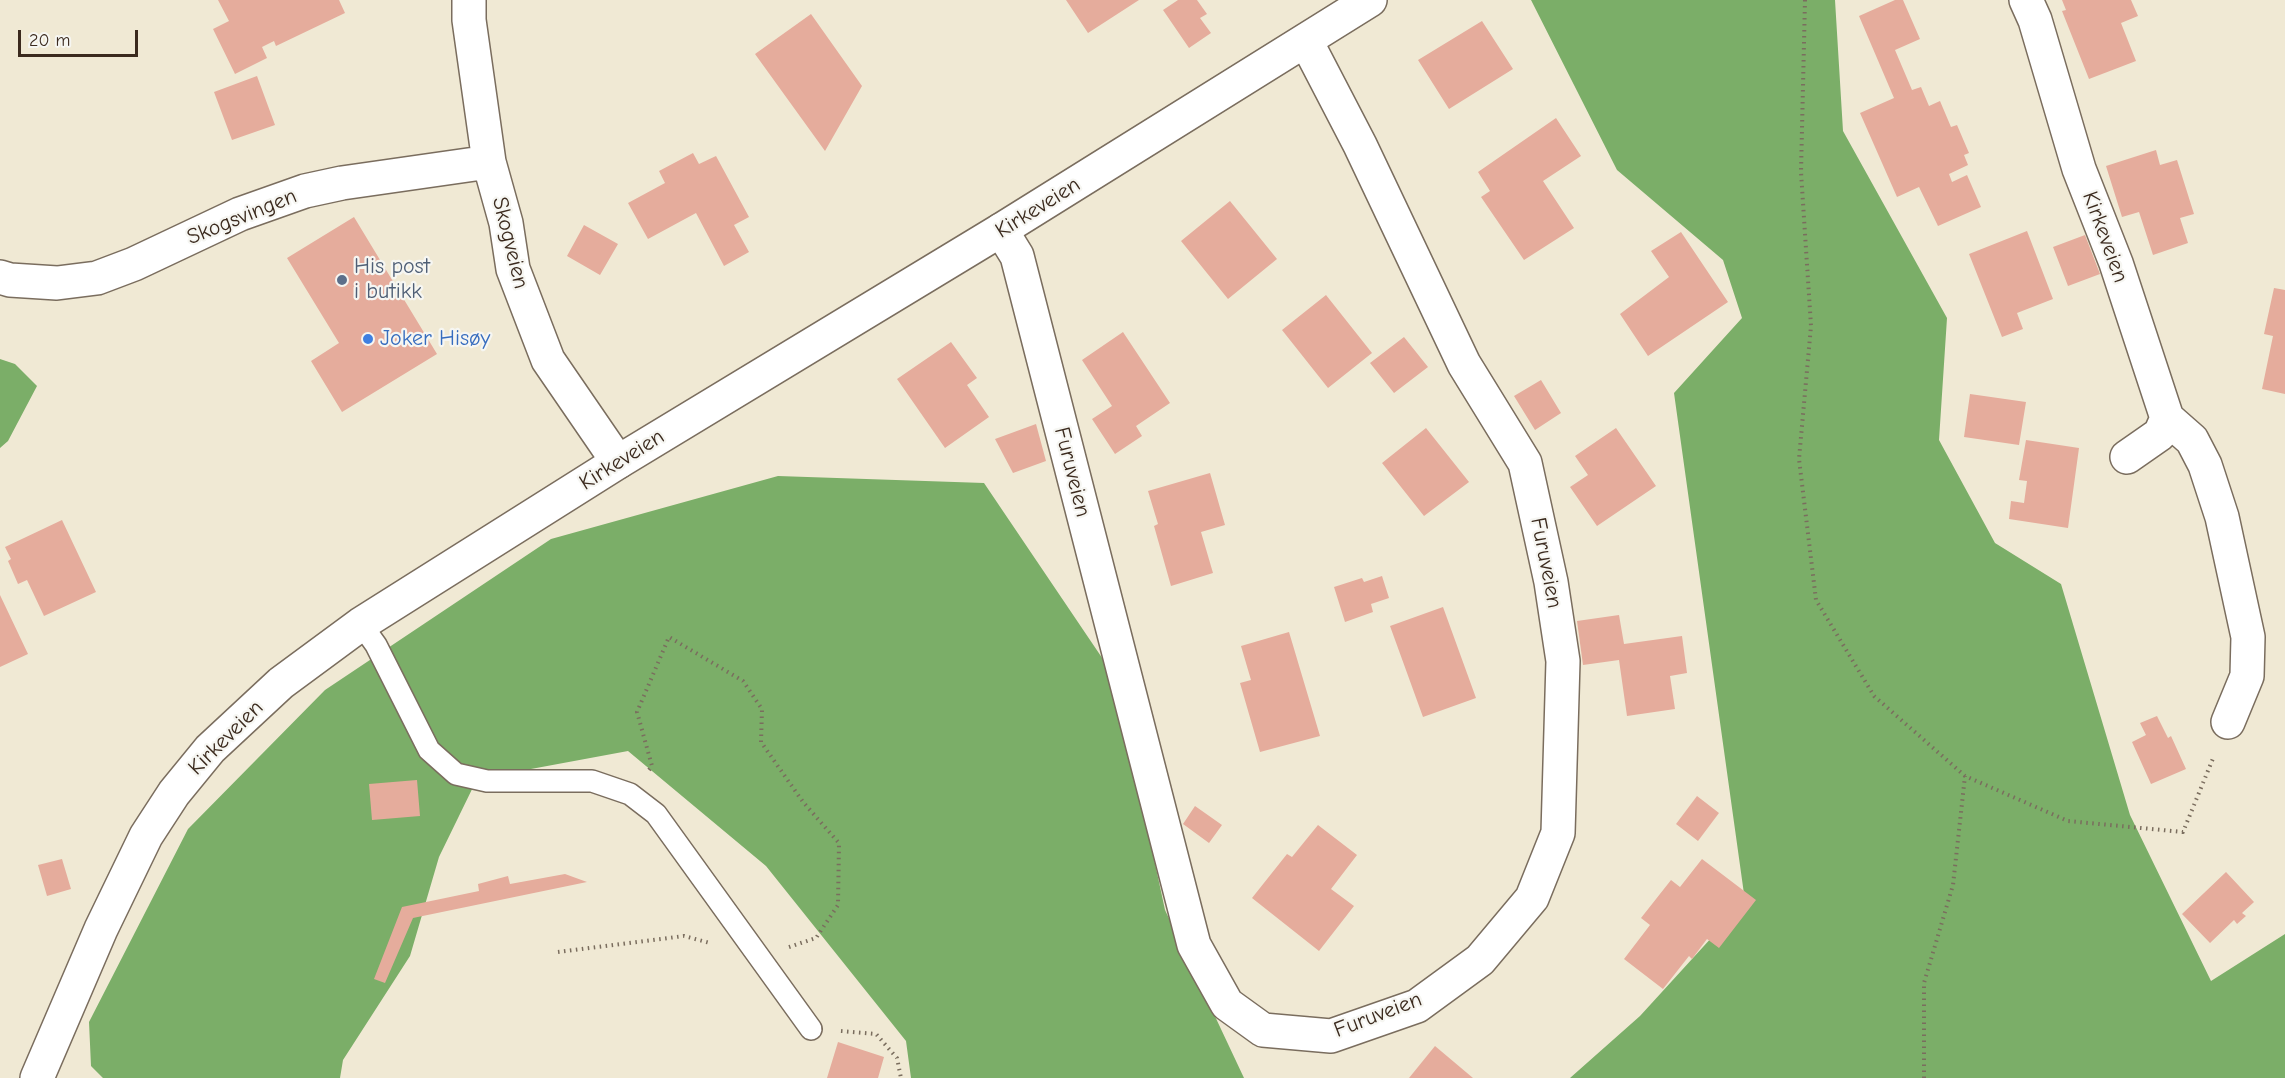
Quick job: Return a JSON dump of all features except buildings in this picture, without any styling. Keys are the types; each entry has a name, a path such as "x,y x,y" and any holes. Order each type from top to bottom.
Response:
{"street":[{"name":"Skogveien","path":"469,0 469,20 489,162 506,223 513,269 548,360 618,462"},
{"name":"Kirkeveien","path":"37,1078 101,929 146,836 174,793 210,749 281,683 361,624 618,462 1001,231 1370,0"},
{"name":"Kirkeveien","path":"2026,0 2035,20 2079,169 2116,263 2167,418"},
{"name":"Furuveien","path":"1001,231 1017,256 1194,945 1227,1004 1263,1030 1331,1036 1416,1006 1480,960 1532,898 1558,833 1563,661 1551,582 1525,463 1464,364 1360,145 1306,41"},
{"name":"Skogsvingen","path":"0,276 10,280 57,284 97,278 134,264 240,214 305,191 342,183 489,162"},
{"path":"2127,458 2160,434 2167,418 2192,440 2205,465 2222,517 2248,637 2247,676 2228,722"}],"lane":[{"path":"361,624 376,645 429,750 456,774 486,780 592,781 630,794 656,814 811,1029"}],"path":[{"path":"1805,0 1800,172 1811,326 1799,459 1816,600 1874,696 1965,776 2068,821 2183,832 2228,722"},
{"path":"558,952 684,936 760,957 816,938 838,905 839,843 803,802 761,742 762,709 743,681 669,637 637,712 652,766 630,794"},
{"path":"1924,1078 1924,982 1953,885 1965,776"},
{"path":"811,1029 876,1034 897,1058 902,1078"}],"green space":[{"path":"1531,0 1835,0 1843,131 1947,318 1939,440 1995,543 2061,584 2130,815 2211,981 2285,934 2285,1078 1570,1078 1640,1016 1745,901 1674,393 1742,318 1723,260 1617,170"},
{"path":"0,359 15,364 37,386 8,441 0,448"},
{"path":"778,476 984,483 1115,677 1165,910 1244,1078 911,1078 906,1041 766,866 628,751 477,779 439,857 410,956 343,1060 340,1078 103,1078 91,1066 89,1022 188,829 325,690 551,539"}],"place":[{"name":"His post i butikk","path":"342,280"},
{"name":"Joker Hisøy","path":"368,339"}]}
